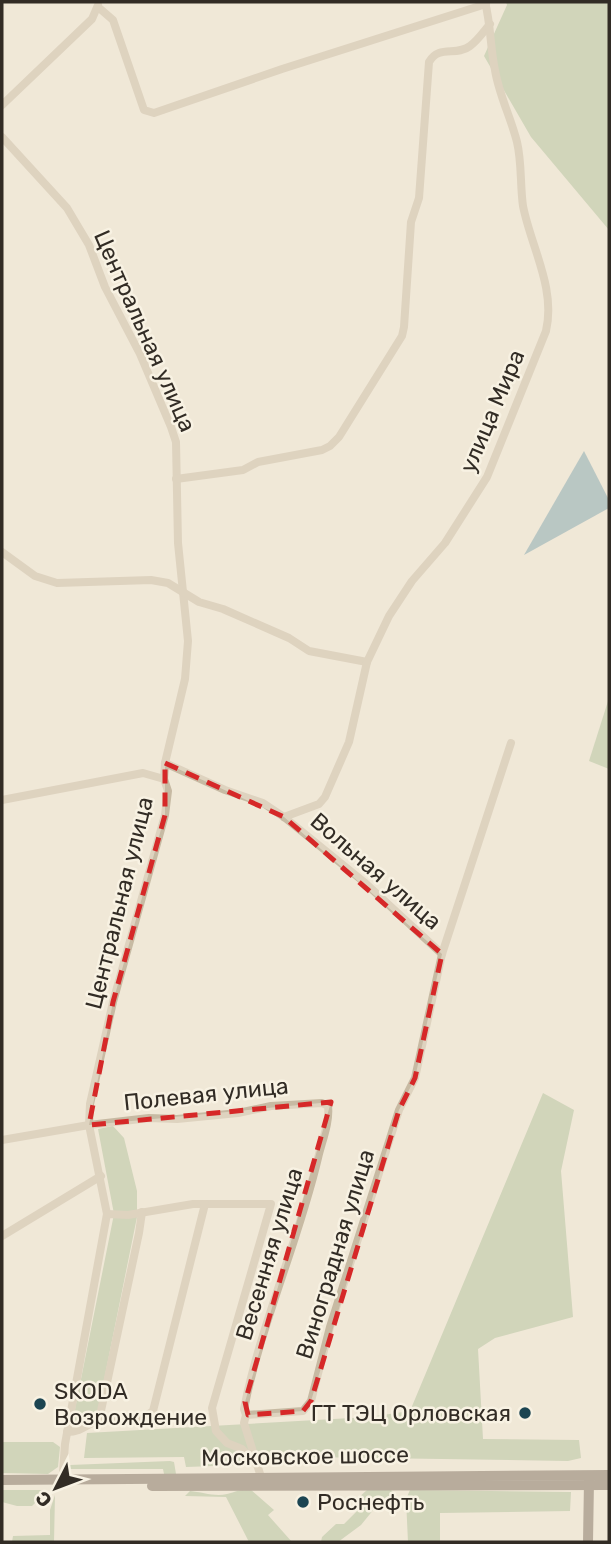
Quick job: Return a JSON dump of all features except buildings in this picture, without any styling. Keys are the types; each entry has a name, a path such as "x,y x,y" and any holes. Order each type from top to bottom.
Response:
{"main road":[{"name":"Московское шоссе","path":"2,1487 260,1472 589,1480 609,1485"},
{"name":"Московское шоссе","path":"2,1480 62,1483 589,1480 609,1475"},
{"path":"588,1542 589,1480"}],"street":[{"name":"улица Мира","path":"284,817 324,800 349,742 368,662 389,616 412,581 445,543 487,477 550,316 546,287 523,206 518,145 495,75 490,46 491,24 486,3"},
{"path":"2,105 92,19 99,4 113,20 144,110 154,113 486,3"},
{"path":"176,479 243,470 258,461 322,450 339,437 402,336 411,222 419,198 429,62 435,53 443,50 460,51 470,46 491,24"},
{"name":"Центральная улица","path":"2,137 67,208 89,245 105,288 172,427 176,442 178,543 188,641 185,679 165,763 164,779 168,791 165,815 113,1002 90,1104 89,1125 107,1214 67,1432 62,1483"},
{"path":"2,552 35,576 57,583 151,580 168,583 199,602 223,609 289,638 309,651 368,662"},
{"name":"Виноградная улица","path":"246,1415 300,1412 306,1409 311,1401 333,1318 399,1110 415,1078 442,954 511,743"},
{"name":"Вольная улица","path":"165,763 225,790 263,803 284,817 364,882 442,954"},
{"path":"2,800 143,773 164,779"},
{"name":"Полевая улица","path":"2,1140 149,1118 177,1119 238,1113 271,1106 322,1102 326,1104"},
{"name":"Весенняя улица","path":"260,1472 244,1423 244,1409 316,1167 328,1116 326,1104"},
{"path":"2,1236 101,1176"},
{"path":"67,1432 80,1431 100,1420 143,1416 153,1411 205,1204"},
{"path":"107,1214 128,1215 181,1205 271,1204 212,1408 216,1432 228,1443 242,1449 260,1472"},
{"path":"100,1420 142,1212"}],"highlighted area":[{"path":"165,763 284,817 442,954 415,1078 399,1110 311,1401 303,1411 248,1415 245,1402 331,1102 89,1125 113,1002 165,815"}],"green space":[{"path":"506,2 609,2 609,230 531,137 484,56"},
{"path":"609,698 609,769 589,761"},
{"path":"543,1093 574,1110 561,1171 573,1317 495,1338 478,1349 483,1439 579,1440 581,1458 568,1461 245,1456 242,1465 186,1467 184,1457 84,1458 87,1433 369,1417 410,1411"},
{"path":"113,1126 124,1138 137,1191 137,1217 97,1415 74,1426 72,1424 114,1214 98,1129"},
{"path":"2,1442 53,1442 60,1447 58,1467 48,1474 2,1473"},
{"path":"174,1462 176,1474 164,1474 163,1469 70,1469 70,1465"},
{"path":"250,1489 274,1510 268,1515 292,1542 249,1542 226,1497 185,1496 190,1491 218,1495"},
{"path":"2,1490 43,1490 45,1493 32,1506 17,1506 2,1502"},
{"path":"367,1490 391,1490 396,1495 395,1508 374,1509 361,1525 338,1542 321,1542 322,1537 336,1524 344,1524 357,1511 358,1498"},
{"path":"410,1490 571,1492 570,1511 440,1513 440,1542 408,1542 406,1499"},
{"path":"55,1495 54,1542 12,1542 13,1536 50,1535 50,1510"}],"water":[{"path":"584,451 609,500 609,508 524,555"}],"place":[{"name":"SKODA Возрождение","path":"40,1404"},
{"name":"ГТ ТЭЦ Орловская","path":"525,1413"},
{"name":"Роснефть","path":"303,1502"}]}
